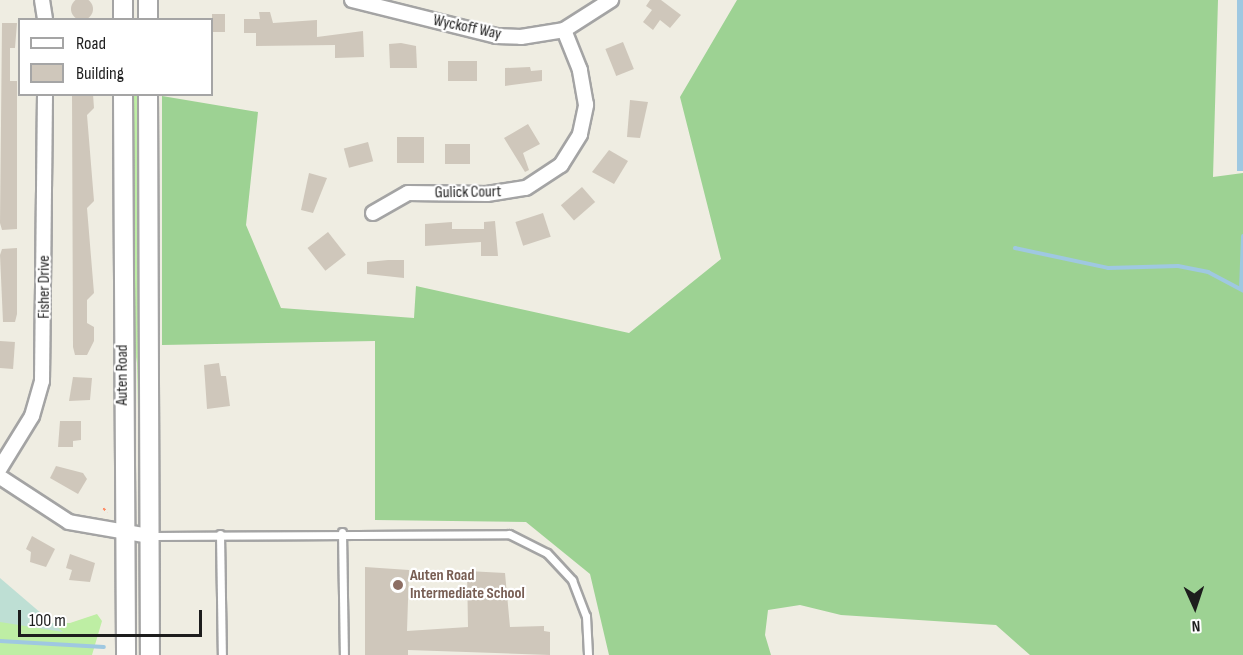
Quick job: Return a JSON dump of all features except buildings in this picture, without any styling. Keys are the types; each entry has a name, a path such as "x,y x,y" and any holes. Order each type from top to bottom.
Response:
{"street":[{"path":"42,0 45,18"},
{"path":"123,0 123,18"},
{"path":"148,0 148,18"},
{"name":"Wyckoff Way","path":"352,0 495,36 564,30 611,0"},
{"name":"Gulick Court","path":"373,213 408,193 487,194 526,188 561,165 580,134 586,105 580,70 564,30"},
{"name":"Fisher Drive","path":"0,468 32,416 42,381 45,96"},
{"name":"Auten Road","path":"123,96 126,655"},
{"name":"Auten Road","path":"148,96 150,655"},
{"path":"0,477 69,522 124,534 149,536"}],"lane":[{"path":"149,536 490,531 528,542 547,553 572,580 586,616 588,655"},
{"path":"342,532 344,655"},
{"path":"220,534 222,655"}],"path":[{"path":"103,508 107,512"}],"green space":[{"path":"737,0 1218,0 1213,177 1243,173 1243,655 1030,655 996,625 841,615 800,605 768,610 765,635 771,655 609,655 590,574 526,522 375,520 375,341 162,345 162,96 258,112 246,225 281,308 414,318 416,286 629,333 721,259 680,97"},
{"path":"130,96 141,96 140,503 137,363 130,321"},
{"path":"0,595 39,623 70,623 97,614 102,621 92,655 0,655"}],"shaded area":[{"path":"1237,0 1243,0 1243,171 1237,171"},
{"path":"0,578 63,632 0,622"}],"waterway":[{"path":"1241,289 1243,236"},
{"path":"1015,248 1108,268 1178,266 1208,272 1243,291"},
{"path":"0,641 104,647"}],"place":[{"name":"Auten Road Intermediate School","path":"398,585"}]}
